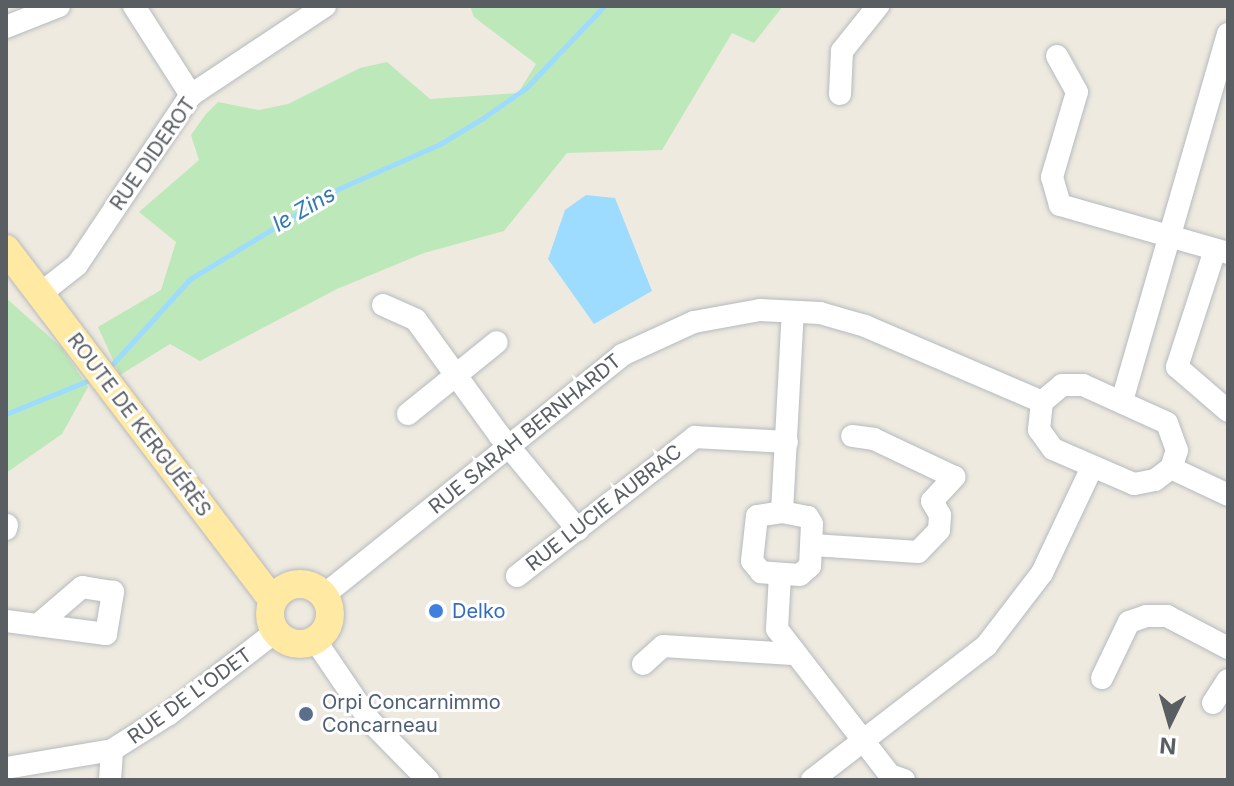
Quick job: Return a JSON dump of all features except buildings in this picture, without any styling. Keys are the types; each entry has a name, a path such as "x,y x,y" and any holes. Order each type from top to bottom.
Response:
{"main road":[{"name":"ROUTE DE KERGUÉRÈS","path":"6,249 272,600"},
{"path":"297,583 324,595 330,615 315,640 289,642 275,632 269,616 272,600 297,583"}],"street":[{"path":"6,27 59,6"},
{"path":"134,6 191,95"},
{"name":"RUE DIDEROT","path":"40,294 77,265 191,95 325,6"},
{"path":"840,94 842,51 878,6"},
{"path":"1122,401 1170,236 1221,85 1228,34"},
{"path":"1057,56 1067,66 1077,92 1052,177 1053,194 1060,205 1077,211 1221,251 1177,367 1228,411"},
{"path":"383,305 416,320 578,530"},
{"name":"RUE SARAH BERNHARDT","path":"324,595 622,355 694,322 760,310 793,312 865,326 1042,402"},
{"path":"782,512 793,312"},
{"path":"408,414 497,342"},
{"path":"1062,385 1083,385 1122,401 1167,423 1177,450 1171,468 1155,480 1134,484 1092,467 1053,449 1039,430 1042,402 1062,385"},
{"path":"813,545 918,552 939,530 940,515 932,501 954,477 874,439 852,436"},
{"name":"RUE LUCIE AUBRAC","path":"517,576 695,437 787,442"},
{"path":"812,780 986,646 1020,607 1042,573 1092,467"},
{"path":"1171,468 1228,495"},
{"path":"782,512 808,517 813,545 807,572 780,574 754,568 752,551 757,516 782,512"},
{"path":"780,574 777,629 793,654 890,775 904,780"},
{"path":"1102,678 1129,622 1146,616 1167,616 1228,648"},
{"path":"6,621 39,624"},
{"name":"RUE DE L'ODET","path":"6,768 112,750 275,632"},
{"path":"315,640 370,721 428,780"},
{"path":"643,664 663,646 793,654"},
{"path":"1213,703 1228,680"},
{"path":"110,780 112,750"}],"green space":[{"path":"470,6 783,6 754,43 732,33 662,150 567,153 504,231 424,253 337,289 200,361 170,344 120,375 98,327 161,290 176,242 139,212 199,160 191,135 206,114 218,102 259,110 288,104 360,68 387,62 430,99 518,93 536,64 474,17"},
{"path":"6,298 61,347 88,387 62,434 6,473"}],"water":[{"path":"586,195 615,198 652,291 594,324 548,259 565,210"}],"waterway":[{"name":"le Zins","path":"109,368 190,279 338,189 440,144 483,118 526,88 604,6"},
{"name":"le Zins","path":"6,414 94,378"}],"place":[{"name":"Delko","path":"436,611"},
{"name":"Orpi Concarnimmo Concarneau","path":"306,714"}]}
